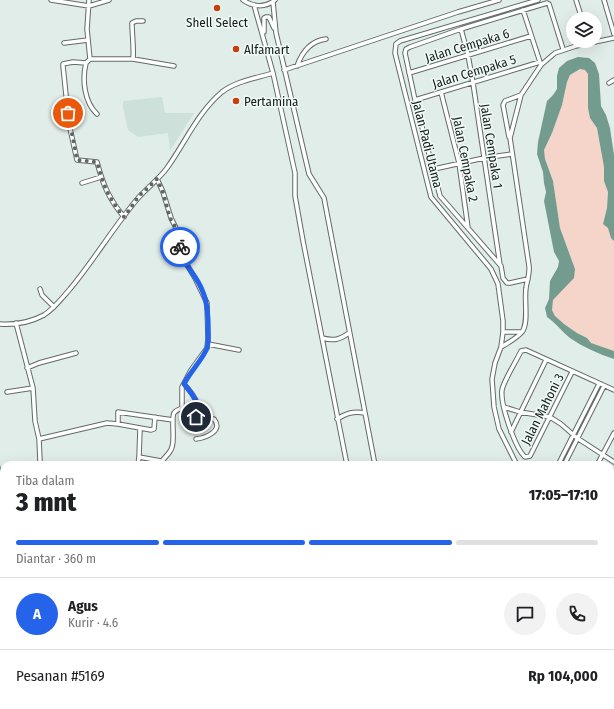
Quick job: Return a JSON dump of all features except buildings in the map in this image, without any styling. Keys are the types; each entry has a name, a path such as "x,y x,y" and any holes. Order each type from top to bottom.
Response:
{"street":[{"path":"51,0 89,6 109,0"},
{"path":"89,0 87,29 90,59"},
{"path":"243,0 254,5 264,5 274,1 276,33 309,174 324,198 374,461"},
{"path":"284,70 458,12 500,0"},
{"name":"Jalan Padi Utama","path":"516,461 499,429 494,407 492,379 495,363 501,347 503,332 498,284 491,269 432,197 407,102 395,48 400,41 538,0"},
{"path":"576,0 580,12"},
{"path":"604,0 614,34"},
{"path":"528,280 507,283 503,278 500,266 440,196 415,100 405,53 406,49 461,29 548,3 563,49"},
{"path":"254,5 264,36 295,173 295,196 346,461"},
{"path":"523,10 540,63"},
{"path":"264,36 264,18 267,16 269,17 276,33"},
{"path":"133,59 132,23 136,21 143,21"},
{"name":"Jalan Cempaka 1","path":"461,29 473,83 500,266"},
{"name":"Jalan Cempaka 6","path":"409,73 531,36"},
{"path":"602,40 614,38"},
{"path":"296,66 301,56 311,44 316,41 326,39"},
{"path":"64,43 88,40"},
{"path":"510,138 521,95 540,63 555,53 567,48"},
{"path":"96,114 91,109 84,82 86,63 90,59 133,59 174,66"},
{"path":"86,63 63,64 69,124 77,160 97,162 105,189 112,203 124,217"},
{"name":"Jalan Cempaka 5","path":"415,100 540,63"},
{"path":"0,324 16,323 36,318 45,314 54,307 84,272 139,196 166,170 197,121 221,93 235,85 273,73"},
{"path":"609,83 614,80"},
{"name":"Jalan Cempaka 2","path":"441,92 459,163 468,229"},
{"path":"501,347 521,332 526,320 525,301 529,266 504,105 505,101 521,95"},
{"path":"434,169 484,158 512,154"},
{"path":"82,183 101,177"},
{"path":"157,179 163,192 170,218 176,228 182,258 196,278 207,303 208,344 204,354 191,370 181,390 182,408 174,413 174,438 172,448 162,461"},
{"path":"40,289 42,295 54,307"},
{"path":"16,323 33,388 40,461"},
{"path":"503,332 521,332"},
{"path":"322,338 336,340 349,333"},
{"path":"208,344 239,350"},
{"path":"511,432 504,407 502,391 523,349 614,390"},
{"path":"27,368 39,363 76,353"},
{"path":"511,432 546,360"},
{"name":"Jalan Mahoni 3","path":"511,432 523,455 528,458 572,372"},
{"path":"184,384 190,390 197,404 198,414 192,422 192,427"},
{"path":"560,461 599,384"},
{"path":"566,461 604,386"},
{"path":"7,392 33,388"},
{"path":"504,407 520,412 550,417 561,424 577,438 612,461"},
{"path":"337,419 347,413 356,411 365,413"},
{"path":"118,424 118,412 173,420"},
{"path":"39,438 107,423 153,430 155,417"},
{"path":"195,419 214,419 217,426 212,433 196,439"},
{"path":"138,461 140,429"},
{"path":"600,461 614,433"},
{"path":"139,457 153,461"}],"shaded area":[{"path":"578,57 589,58 595,63 599,74 601,106 606,115 610,128 614,155 614,241 611,238 608,228 603,224 607,208 608,192 604,181 604,167 597,128 590,118 588,108 588,74 585,70 580,69 570,75 562,105 544,150 545,159 553,181 560,228 575,269 574,278 553,300 552,310 555,316 564,324 587,338 591,343 614,351 614,359 591,350 570,338 547,317 545,308 549,299 550,281 558,267 559,261 554,252 544,201 546,192 543,172 537,154 538,142 547,101 557,89 557,76 559,68 567,61"},
{"path":"580,69 585,70 588,74 588,108 590,118 597,128 604,167 604,181 608,192 607,208 603,222 610,231 611,238 614,241 614,351 591,343 587,338 564,324 555,316 552,310 553,300 575,269 560,228 553,181 545,159 544,150 562,105 570,75"},
{"path":"162,97 165,113 194,113 170,151 168,133 138,137 128,130 123,108 123,101"}],"way so far":[{"path":"68,113 77,160 97,162 105,189 112,203 124,217 139,196 157,179 163,192 170,218 176,228 180,247"}],"place":[{"name":"Shell Select","path":"217,8"},
{"name":"Alfamart","path":"236,49"},
{"name":"Pertamina","path":"236,101"}],"route":[{"path":"180,247 182,258 196,278 206,299 208,309 207,348 187,376 184,384 190,390 197,404 198,414 196,417"}]}
